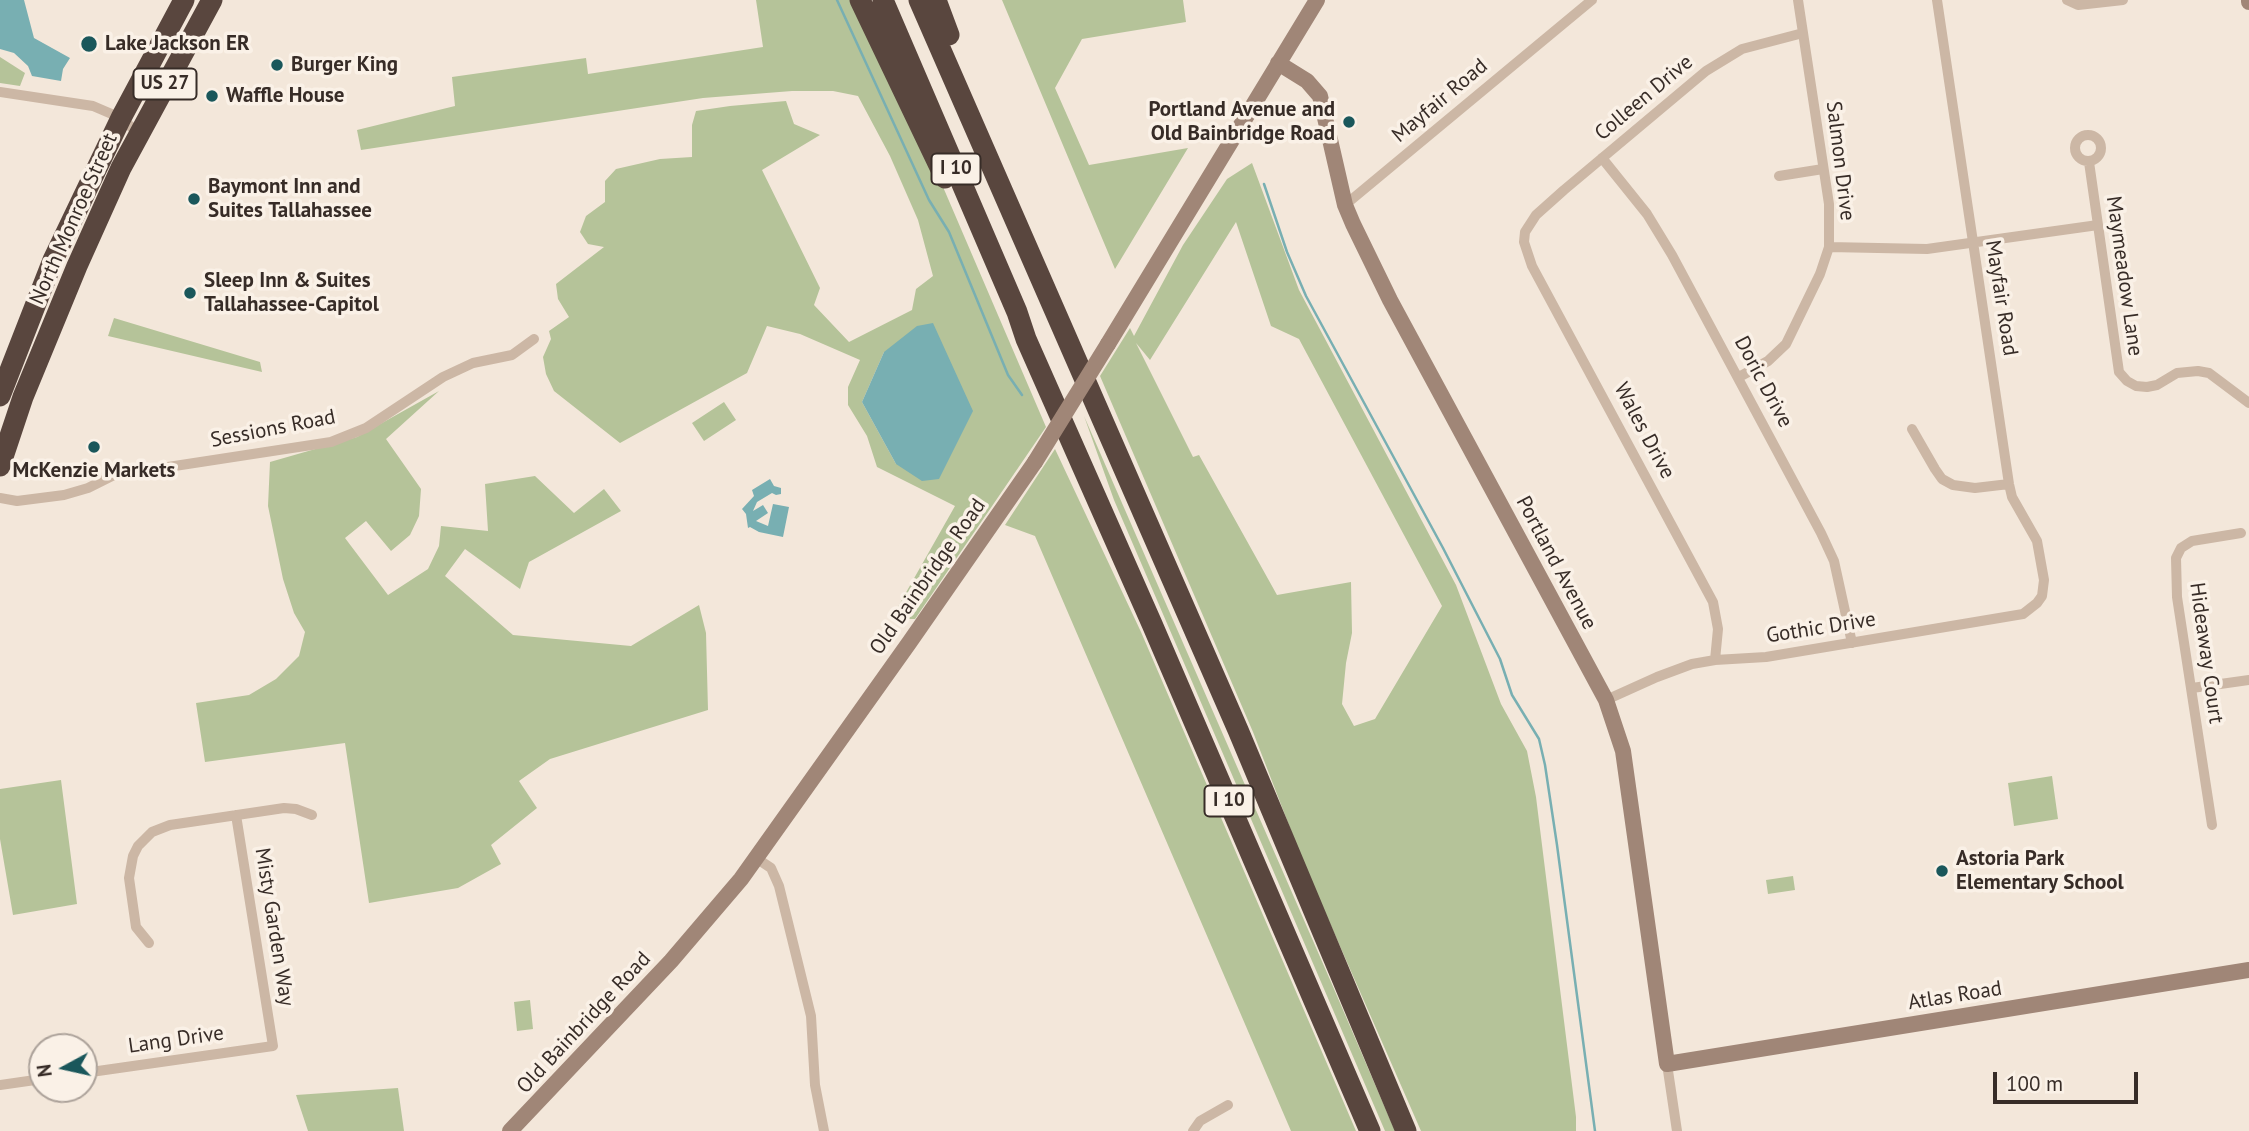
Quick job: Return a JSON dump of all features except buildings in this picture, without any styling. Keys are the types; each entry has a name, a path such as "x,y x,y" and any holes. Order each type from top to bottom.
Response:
{"highway":[{"name":"North Monroe Street","path":"0,396 49,272 121,118 184,0"},
{"name":"North Monroe Street","path":"0,466 23,397 121,168 212,0"},
{"path":"860,0 1007,316 1026,339"},
{"name":"I 10","path":"883,0 1017,312 1026,339 1153,624 1370,1131"},
{"name":"I 10","path":"919,0 1238,730 1406,1131"},
{"path":"936,0 954,49 965,105"},
{"path":"49,272 71,281"}],"street":[{"name":"Old Bainbridge Road","path":"510,1131 680,951 756,858 1035,462 1317,0"},
{"name":"Mayfair Road","path":"1345,205 1592,0"},
{"name":"Salmon Drive","path":"1739,377 1768,361 1786,344 1820,274 1829,247 1830,223 1798,0"},
{"name":"Mayfair Road","path":"1937,0 2009,484 2012,497 2037,541 2044,580 2042,596"},
{"path":"2067,0 2078,5 2123,0"},
{"name":"Colleen Drive","path":"1528,225 1536,215 1706,71 1724,59 1763,42 1803,33"},
{"name":"Portland Avenue","path":"1278,63 1307,81 1320,96 1345,205 1390,300 1606,700 1623,751 1677,1131"},
{"path":"0,92 75,101 93,106 121,118 139,134"},
{"name":"Doric Drive","path":"1602,158 1647,214 1672,255 1739,377 1834,561 1852,643"},
{"name":"Maymeadow Lane","path":"2089,162 2119,372 2136,386 2147,387 2157,385 2177,373 2209,373 2249,402"},
{"path":"1779,176 1823,169"},
{"name":"Wales Drive","path":"1528,225 1524,242 1532,266 1713,602 1718,629 1715,660"},
{"path":"1829,247 1927,249 2098,225"},
{"name":"Sessions Road","path":"0,498 17,501 64,495 88,488 118,473 155,470 331,442 366,428 443,377 473,363 512,355 534,339"},
{"path":"1912,429 1942,479 1953,485 1975,488 2009,484"},
{"name":"Hideaway Court","path":"2212,825 2177,597 2176,558 2187,543 2241,533"},
{"name":"Gothic Drive","path":"1606,700 1692,664 1766,657 2023,614 2042,596"},
{"path":"2192,688 2249,680"},
{"path":"149,943 136,927 129,878 129,867 138,846 145,838 161,827 284,808 312,815"},
{"name":"Misty Garden Way","path":"236,815 273,1046"},
{"path":"756,858 771,868 779,886 811,1016 815,1085 824,1131"},
{"name":"Atlas Road","path":"1667,1064 2249,970"},
{"name":"Lang Drive","path":"98,1071 273,1046"},
{"path":"0,1085 28,1081"},
{"path":"1193,1131 1200,1121 1228,1105"}],"green space":[{"path":"756,0 853,0 922,138 1046,427 915,619 891,619 955,506 877,467 867,436 848,405 848,387 860,360 800,334 767,326 747,373 620,443 554,391 546,374 543,357 551,339 549,331 569,317 558,299 556,284 604,247 588,244 580,232 586,216 605,202 605,181 616,169 660,159 692,157 692,125 696,111 730,106 786,101 794,124 820,135 762,170 820,288 814,305 849,342 912,310 916,289 933,276 918,220 890,156 858,96 833,91 792,91 703,98 361,150 357,130 455,106 452,77 586,58 588,74 763,47","holes":["884,352 896,464 862,402"]},
{"path":"1002,0 1183,0 1186,22 1082,39 1055,88 1089,165 1188,148 1115,269"},
{"path":"0,57 25,73 20,86 0,83"},
{"path":"1252,163 1299,290 1456,585 1501,704 1527,751 1536,797 1576,1131 1421,1131 1304,864 1253,732 1100,376 1130,328 1134,336 1183,245 1227,179","holes":["1236,222 1271,326 1299,339 1442,606 1375,719 1354,726 1342,704 1352,633 1351,582 1277,595 1199,455 1193,457 1136,343 1150,360"]},
{"path":"114,318 260,362 262,372 108,336"},
{"path":"439,391 386,439 421,489 419,516 410,535 391,551 366,521 345,538 388,595 428,569 439,546 441,526 488,531 485,484 535,476 574,513 604,489 621,511 529,562 520,589 465,549 445,576 513,635 631,646 699,605 706,633 708,710 550,759 519,781 537,808 491,845 501,864 458,888 369,903 345,743 205,762 196,703 249,695 276,679 299,656 305,632 294,613 283,579 268,506 270,462 357,437"},
{"path":"724,402 736,420 704,441 692,423"},
{"path":"1084,416 1395,1131 1385,1131 1114,500"},
{"path":"1055,449 1141,632 1356,1131 1291,1131 1035,536 1005,525"},
{"path":"2052,776 2058,819 2014,826 2008,783"},
{"path":"61,780 77,904 13,915 0,839 0,789"},
{"path":"1793,876 1795,890 1768,894 1766,880"},
{"path":"530,1000 533,1029 517,1031 514,1002"},
{"path":"398,1088 404,1131 308,1131 296,1095"}],"water":[{"path":"0,0 24,0 34,38 70,58 63,69 61,81 32,76 28,66 14,53 0,49"},
{"path":"933,323 973,411 939,479 922,481 896,464 862,402 884,352 917,326"},
{"path":"770,479 774,486 781,488 781,494 772,493 757,502 753,511 763,505 768,513 756,521 768,526 773,504 789,507 783,537 748,528 746,514 742,509 754,496 752,490"}],"waterway":[{"path":"837,0 929,200 949,232 1008,375 1022,395"},
{"path":"1264,184 1287,252 1306,296 1443,548 1500,659 1512,695 1539,739 1557,845 1595,1131"}],"place":[{"name":"Lake Jackson ER","path":"89,44"},
{"name":"Burger King","path":"277,65"},
{"name":"Waffle House","path":"212,96"},
{"name":"Portland Avenue and Old Bainbridge Road","path":"1349,122"},
{"name":"Baymont Inn and Suites Tallahassee","path":"194,199"},
{"name":"Sleep Inn & Suites Tallahassee-Capitol","path":"190,293"},
{"name":"McKenzie Markets","path":"94,447"},
{"name":"Astoria Park Elementary School","path":"1942,871"}]}
